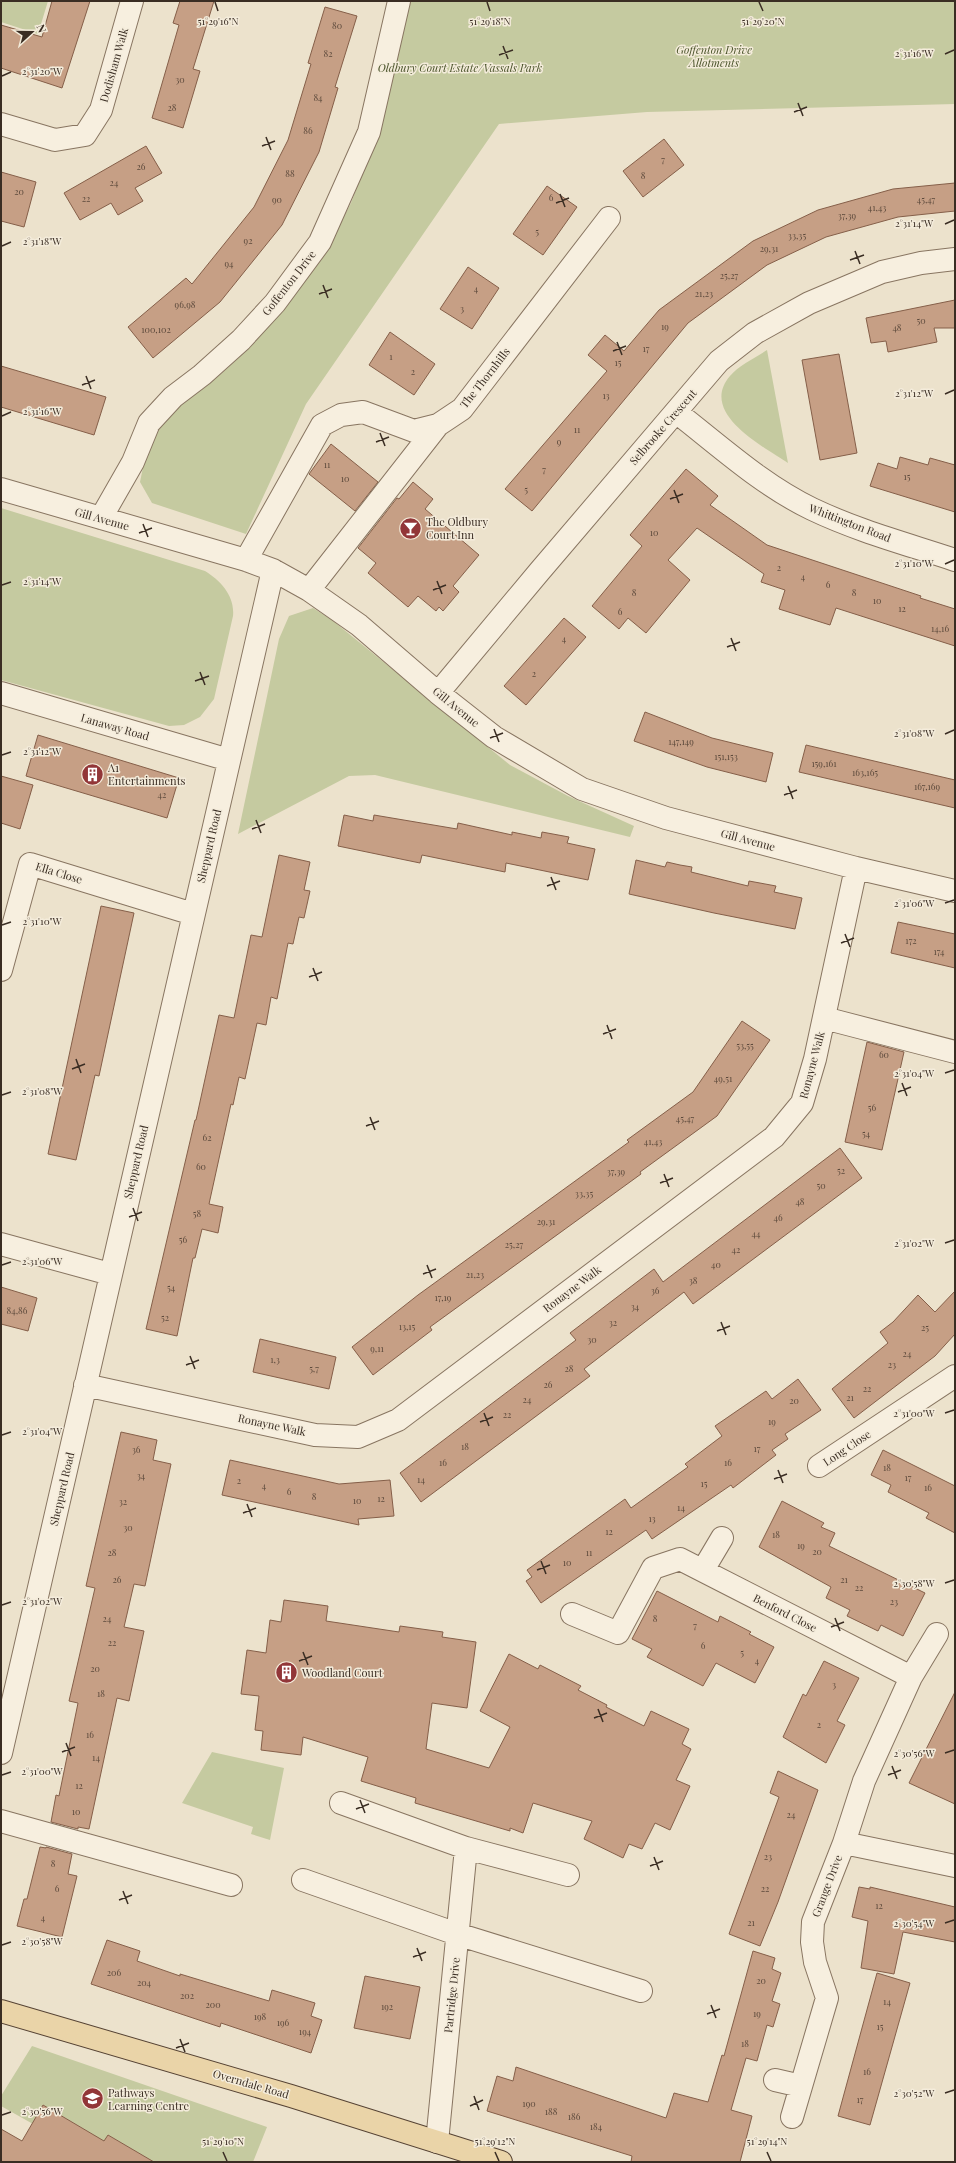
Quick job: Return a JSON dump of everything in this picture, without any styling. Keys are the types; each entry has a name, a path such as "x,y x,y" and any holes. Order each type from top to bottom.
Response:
{"main road":[{"name":"Overndale Road","path":"1,2011 291,2096 501,2162"}],"street":[{"name":"Dodisham Walk","path":"1,124 55,140 85,135 101,110 132,1"},
{"name":"Goffenton Drive","path":"101,518 133,462 149,423 173,397 202,375 241,340 275,303 320,242 369,132 399,1"},
{"name":"The Thornhills","path":"246,560 322,425 341,415 363,412 414,431 438,425 462,409 609,218"},
{"name":"Selbrooke Crescent","path":"438,693 719,361 755,333 809,303 882,272 921,263 955,259"},
{"name":"Whittington Road","path":"676,412 768,483 812,509 858,528 955,560"},
{"path":"309,590 438,425"},
{"name":"Gill Avenue","path":"1,489 246,560 273,570 309,590 359,625 438,693 494,737 582,789 666,818 856,868 955,891"},
{"name":"Sheppard Road","path":"1,1753 273,570"},
{"name":"Lanaway Road","path":"1,693 229,760"},
{"name":"Ella Close","path":"1,970 30,864 193,914"},
{"name":"Ronayne Walk","path":"86,1385 315,1435 358,1437 398,1420 774,1137 802,1103 815,1058 856,868"},
{"path":"824,1018 955,1052"},
{"path":"1,1244 110,1274"},
{"name":"Long Close","path":"819,1466 955,1376"},
{"path":"703,1570 722,1538"},
{"name":"Benford Close","path":"572,1614 618,1633 653,1568 680,1559 911,1677"},
{"path":"844,1843 864,1781 911,1677 937,1634"},
{"path":"341,1803 466,1848 568,1875"},
{"path":"1,1821 231,1884"},
{"name":"Grange Drive","path":"792,2117 827,1998 815,1962 812,1942 813,1922 844,1843 955,1866"},
{"name":"Partridge Drive","path":"437,2142 466,1848"},
{"path":"303,1880 457,1934 641,1991"},
{"path":"775,2080 801,2086"}],"green space":[{"path":"1,1 48,1 38,34 1,22"},
{"name":"Oldbury Court Estate/Vassals Park","path":"407,1 955,1 955,104 647,112 499,124 306,404 246,534 152,503 140,482 148,443 179,404 221,374 245,352 290,301 324,254 351,203 373,145"},
{"path":"767,350 788,463 764,448 738,427 728,416 722,403 722,390 730,376 742,365"},
{"path":"1,508 205,571 221,584 232,602 233,616 214,699 200,717 184,725 169,726 1,680"},
{"path":"313,608 332,620 510,765 568,796 634,826 630,837 375,775 349,776 238,834 279,639 289,616"},
{"path":"212,1752 284,1768 270,1840 251,1834 253,1827 182,1803"},
{"name":"Pathways Learning Centre","path":"32,2046 267,2127 253,2162 154,2162 108,2135 92,2162 94,2135 43,2105 33,2124 1,2106 1,2096"}],"building":[{"path":"52,1 90,1 62,88 1,68 1,25 42,37"},
{"path":"180,1 214,1 193,69 200,71 183,128 152,118 179,25 173,23"},
{"path":"325,7 357,16 335,87 338,88 319,152 282,225 220,302 153,358 128,327 186,278 192,284 254,207 288,140 311,64 308,63"},
{"path":"664,139 684,165 643,197 623,171"},
{"path":"146,146 162,173 135,188 143,201 118,215 111,203 80,220 64,193"},
{"path":"1,172 36,182 24,227 1,221"},
{"path":"955,183 955,211 898,217 826,237 767,265 688,323 532,511 505,489 607,371 588,355 605,335 624,351 659,310 753,241 818,210 893,189"},
{"path":"547,186 577,207 543,255 513,234"},
{"path":"468,267 499,288 472,329 440,309"},
{"path":"955,300 955,328 934,328 937,342 888,352 886,341 871,343 866,318"},
{"path":"390,332 435,364 414,395 369,365"},
{"path":"839,354 857,453 820,460 802,360"},
{"path":"1,366 106,397 94,435 1,407"},
{"path":"331,444 378,482 355,511 309,474"},
{"path":"900,457 928,465 930,458 955,465 955,512 870,486 878,463 897,469"},
{"path":"686,469 718,496 710,505 767,545 921,596 920,598 955,609 955,646 836,608 830,625 779,609 785,590 761,582 764,574 697,528 668,560 690,580 646,633 628,618 619,629 592,606 642,546 630,535"},
{"name":"The Oldbury Court Inn","path":"413,482 433,499 425,509 479,555 453,586 459,592 443,611 439,607 436,611 418,596 408,607 368,573 376,563 358,548 397,498 399,499"},
{"path":"564,618 586,637 526,705 504,686"},
{"path":"645,712 712,738 773,753 766,782 707,767 634,741"},
{"path":"38,735 179,778 167,818 26,776"},
{"path":"806,745 955,780 955,808 799,772"},
{"path":"1,776 33,785 20,829 1,823"},
{"path":"344,815 373,821 374,815 457,829 458,823 512,835 512,832 541,838 542,832 569,837 567,843 595,849 588,880 506,863 505,872 422,855 420,863 338,846"},
{"path":"279,855 310,862 304,890 310,891 304,918 299,917 293,944 288,943 277,999 271,997 266,1025 257,1023 245,1079 239,1077 233,1105 231,1104 209,1204 223,1207 218,1233 202,1229 195,1258 193,1258 177,1336 146,1329 196,1120 219,1015 234,1018 251,935 262,937"},
{"path":"636,860 665,867 667,862 692,867 691,872 748,886 749,881 776,886 774,892 802,898 795,929 629,894"},
{"path":"101,906 134,913 99,1076 95,1075 76,1160 48,1154"},
{"path":"898,922 955,934 955,968 891,953"},
{"path":"742,1021 770,1040 717,1116 640,1172 641,1174 430,1327 432,1330 373,1375 352,1347 418,1295 629,1142 627,1140 693,1092"},
{"path":"867,1042 904,1052 882,1150 845,1142"},
{"path":"840,1148 862,1178 693,1304 684,1292 584,1369 590,1376 421,1502 400,1473 576,1340 570,1333 654,1269 663,1282"},
{"path":"1,1287 37,1298 28,1331 1,1324"},
{"path":"955,1291 955,1334 935,1356 854,1418 832,1389 888,1343 880,1332 893,1322 918,1295 935,1312"},
{"path":"260,1339 336,1357 329,1389 253,1372"},
{"path":"798,1379 821,1410 785,1434 788,1439 772,1450 776,1455 733,1488 731,1485 652,1539 646,1530 541,1603 526,1581 532,1577 527,1570 625,1499 631,1508 688,1467 685,1464 722,1436 715,1426 766,1391 772,1399"},
{"path":"121,1432 157,1440 153,1460 171,1464 145,1586 134,1584 124,1627 144,1631 129,1701 117,1698 89,1829 78,1827 78,1829 51,1822 56,1795 59,1796 78,1703 69,1701 95,1588 86,1586"},
{"path":"883,1450 955,1486 955,1533 926,1518 929,1513 888,1492 891,1485 871,1475"},
{"path":"230,1460 339,1484 390,1480 394,1516 358,1519 359,1525 222,1495"},
{"path":"782,1501 824,1523 821,1527 835,1533 829,1546 925,1593 903,1636 881,1625 878,1631 847,1616 850,1610 826,1598 831,1587 759,1547"},
{"path":"657,1591 718,1622 720,1616 751,1632 749,1634 774,1647 755,1683 716,1663 703,1686 647,1657 652,1649 632,1639"},
{"path":"284,1600 328,1606 326,1621 399,1632 400,1626 443,1632 442,1637 476,1642 467,1708 432,1703 426,1749 489,1768 510,1727 480,1711 509,1654 538,1669 540,1665 581,1686 578,1690 607,1705 606,1707 644,1726 651,1711 689,1729 682,1744 691,1749 676,1780 690,1786 670,1830 655,1823 642,1849 629,1844 623,1858 584,1839 592,1821 533,1803 523,1833 510,1828 510,1831 415,1803 416,1798 361,1781 368,1757 303,1737 301,1755 261,1750 263,1731 255,1730 259,1696 241,1694 247,1650 266,1653 270,1620 281,1622"},
{"path":"824,1661 859,1678 837,1721 845,1725 826,1763 783,1737 803,1694 806,1696"},
{"path":"955,1692 955,1804 909,1783"},
{"path":"778,1771 818,1790 778,1902 760,1946 729,1934 779,1797 770,1793"},
{"path":"40,1847 46,1847 72,1854 68,1874 77,1876 62,1937 17,1926 24,1899 27,1899"},
{"path":"859,1887 870,1889 870,1887 955,1907 955,1942 903,1932 894,1974 861,1968 868,1921 852,1917"},
{"path":"107,1940 140,1951 137,1961 180,1976 180,1974 269,2001 272,1990 315,2003 311,2016 322,2020 311,2053 221,2023 220,2027 91,1984"},
{"path":"753,1951 775,1958 772,1969 781,1973 772,2001 780,2004 773,2027 767,2025 757,2061 746,2058 731,2110 752,2116 740,2162 631,2162 632,2156 487,2111 497,2076 513,2081 516,2067 666,2118 674,2093 708,2102 722,2055 724,2056"},
{"path":"877,1973 910,1983 870,2125 838,2116"},
{"path":"365,1976 420,1987 410,2039 354,2028"},
{"path":"43,2105 104,2141 108,2135 154,2162 1,2162 1,2129 22,2141"}],"place":[{"name":"The Oldbury Court Inn","path":"411,528"},
{"name":"A1 Entertainments","path":"93,774"},
{"name":"Woodland Court","path":"286,1673"},
{"name":"Pathways Learning Centre","path":"93,2099"}],"park label":[{"name":"Goffenton Drive Allotments","path":"714,56"}]}
